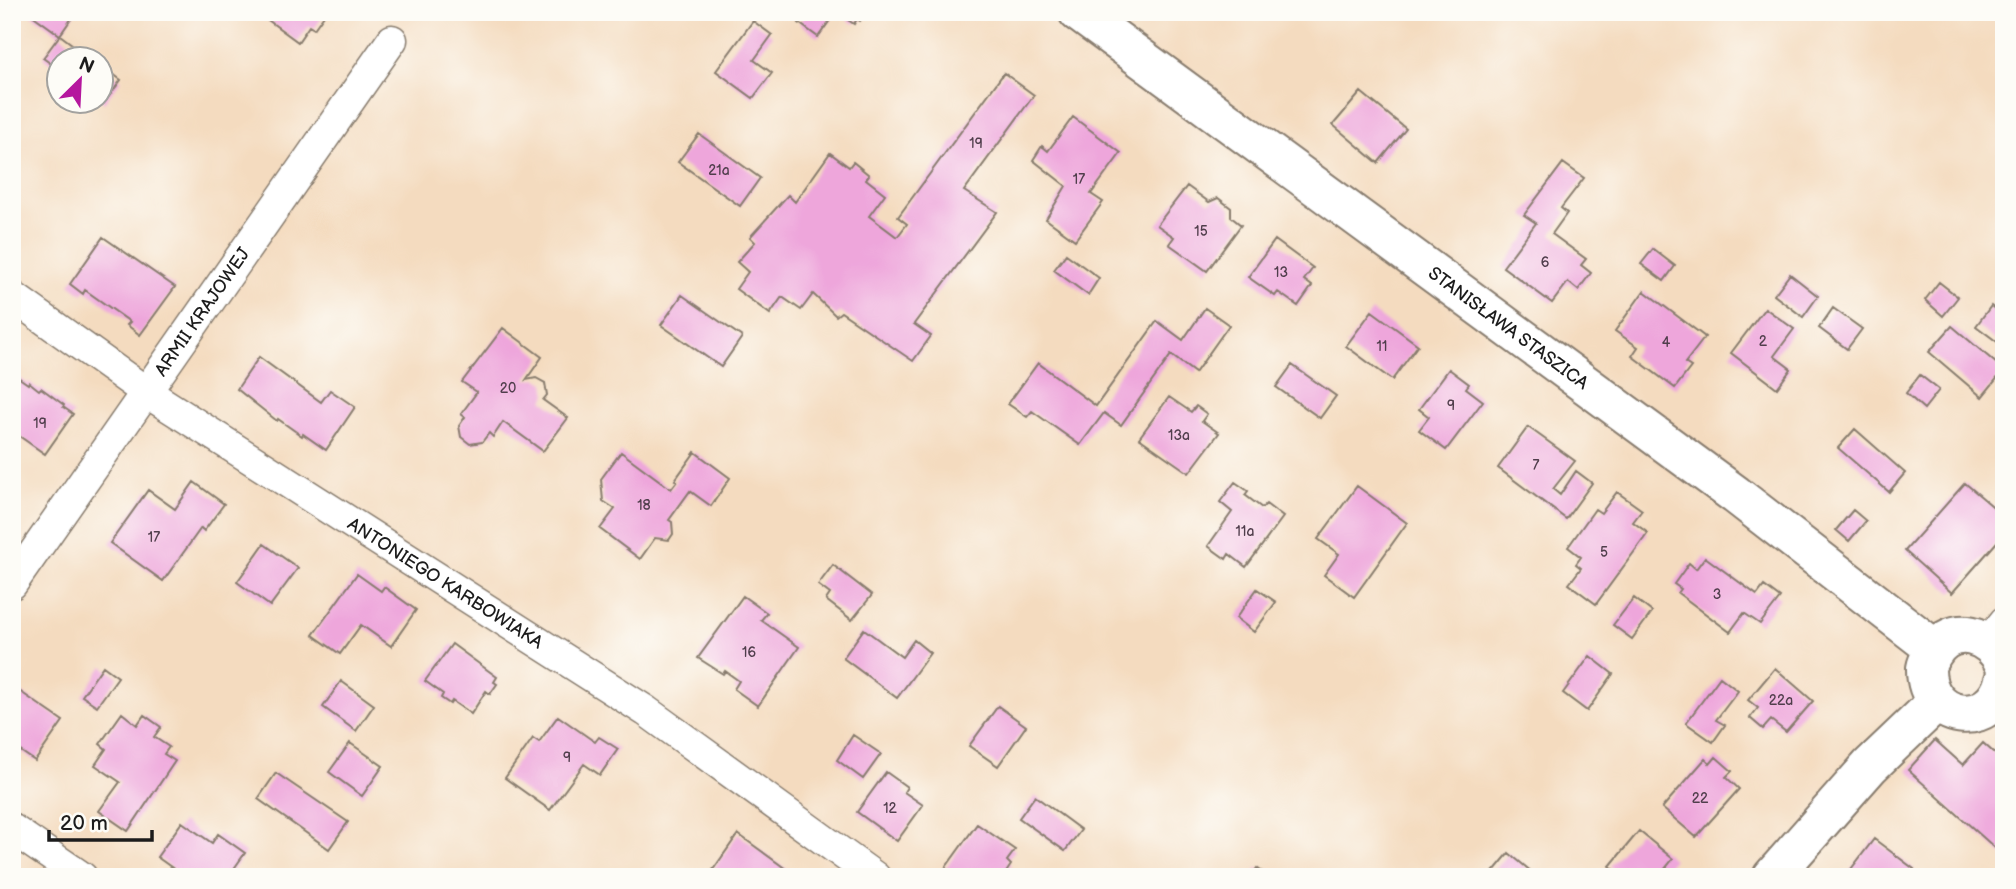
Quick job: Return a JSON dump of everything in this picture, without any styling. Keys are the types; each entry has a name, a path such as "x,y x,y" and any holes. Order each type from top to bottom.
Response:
{"street":[{"name":"STANISŁAWA STASZICA","path":"1078,12 1736,495 1935,649"},
{"name":"ARMII KRAJOWEJ","path":"12,584 392,40"},
{"name":"ANTONIEGO KARBOWIAKA","path":"12,296 146,393 646,711 875,877"},
{"path":"1961,635 1977,636 2000,667 1990,705 1979,711 1963,713 1945,708 1937,702 1928,688 1926,664 1935,649 1945,640 1961,635"},
{"path":"1772,877 1870,766 1937,702"},
{"path":"12,829 82,877"}],"building":[{"path":"28,12 76,12 60,35"},
{"path":"257,12 326,12 314,29 309,26 298,42"},
{"path":"807,12 836,12 818,37 799,23"},
{"path":"845,12 867,12 854,24 842,16"},
{"path":"753,21 772,35 754,60 772,73 753,98 716,71"},
{"path":"60,35 75,46 52,46"},
{"path":"1004,73 1034,95 964,191 997,212 914,324 931,336 913,361 841,312 836,316 813,294 801,310 782,297 770,314 736,289 748,272 737,262 755,242 750,237 788,195 795,202 830,153 849,167 853,162 869,175 866,179 885,194 869,216 897,237 907,224 898,217"},
{"path":"1361,92 1406,129 1378,163 1333,125"},
{"path":"1073,117 1121,153 1091,194 1103,202 1075,240 1046,219 1066,186 1033,160 1042,146 1048,151"},
{"path":"699,134 760,178 740,206 678,162"},
{"path":"1563,163 1584,178 1561,208 1567,213 1552,234 1586,259 1581,265 1591,273 1578,290 1568,282 1552,303 1503,267 1536,223 1524,215"},
{"path":"1187,186 1209,202 1218,198 1231,208 1231,217 1241,225 1207,271 1169,244 1174,237 1157,225"},
{"path":"103,237 175,287 140,335 127,325 130,322 85,290 83,294 70,284"},
{"path":"1275,240 1313,268 1304,280 1312,286 1298,306 1278,292 1275,296 1248,277"},
{"path":"1653,249 1675,266 1664,281 1641,264"},
{"path":"1066,254 1099,278 1088,295 1054,270"},
{"path":"1790,274 1818,296 1803,317 1774,295"},
{"path":"1939,282 1958,297 1943,316 1925,300"},
{"path":"1644,291 1705,337 1685,363 1691,367 1675,388 1632,356 1638,347 1615,331"},
{"path":"682,295 742,337 721,367 661,325"},
{"path":"1991,306 2002,315 2004,313 2004,347 1976,326"},
{"path":"1205,308 1229,325 1195,373 1171,355 1121,425 1104,413 1080,445 1032,411 1027,417 1008,404 1038,363 1096,406 1157,321 1183,340"},
{"path":"1765,308 1794,329 1774,356 1791,369 1777,388 1731,353"},
{"path":"1833,308 1862,329 1847,349 1819,328"},
{"path":"1372,311 1418,345 1392,380 1346,346"},
{"path":"1952,326 2004,370 1982,397 1929,352"},
{"path":"503,328 542,357 526,380 536,378 545,383 547,395 543,400 568,418 543,451 503,422 493,437 489,433 482,442 470,444 461,437 459,426 465,417 461,414 477,392 462,382"},
{"path":"259,357 321,402 330,390 355,407 326,450 278,419 277,421 237,389"},
{"path":"1292,365 1336,396 1320,418 1276,387"},
{"path":"1449,369 1469,384 1466,388 1483,401 1446,450 1419,430 1429,417 1419,409"},
{"path":"12,373 39,390 41,388 73,414 45,454 12,431"},
{"path":"1920,375 1939,390 1924,409 1906,393"},
{"path":"1169,397 1191,412 1196,406 1207,414 1202,421 1219,433 1189,473 1139,438"},
{"path":"1528,427 1575,461 1553,489 1560,495 1576,471 1592,483 1566,519 1498,468"},
{"path":"1855,429 1905,473 1889,492 1838,448"},
{"path":"621,452 671,489 695,452 730,478 711,506 690,491 669,520 672,522 673,534 669,540 655,538 640,559 600,529 615,509 603,501 601,479"},
{"path":"194,482 224,504 204,531 201,528 163,581 110,543 148,490 175,509"},
{"path":"1235,482 1248,491 1245,495 1262,508 1266,504 1283,517 1246,567 1229,554 1226,559 1208,546 1232,512 1220,502"},
{"path":"1965,483 2004,516 2004,534 1952,593 1905,551"},
{"path":"1357,486 1407,523 1354,597 1324,575 1339,554 1318,539"},
{"path":"1617,492 1642,510 1633,522 1648,533 1596,604 1569,584 1581,568 1576,564 1581,557 1568,547 1595,509 1601,513"},
{"path":"1853,510 1866,521 1849,541 1836,530"},
{"path":"264,544 298,568 270,606 237,582"},
{"path":"1705,557 1757,595 1764,586 1780,598 1760,624 1744,613 1730,632 1678,593 1681,589 1674,584 1689,563 1696,569"},
{"path":"833,565 872,595 852,620 826,600 830,594 818,585"},
{"path":"357,574 381,591 384,587 416,610 391,646 361,625 340,654 313,635"},
{"path":"1257,589 1276,602 1254,632 1236,618"},
{"path":"743,596 767,613 761,620 799,647 758,706 734,689 739,681 698,658"},
{"path":"1634,598 1652,612 1632,639 1613,625"},
{"path":"864,629 902,657 914,640 930,653 897,698 843,658"},
{"path":"452,644 497,677 494,682 497,684 490,694 486,691 471,714 452,701 450,704 441,698 443,694 425,681"},
{"path":"1590,656 1613,674 1587,711 1563,693"},
{"path":"103,666 118,677 97,706 82,696"},
{"path":"1775,668 1813,701 1786,732 1771,720 1763,729 1750,718 1758,708 1748,700"},
{"path":"1720,677 1738,691 1716,720 1725,725 1713,742 1686,723"},
{"path":"341,681 374,705 356,731 323,707"},
{"path":"12,686 63,721 35,761 16,748 12,753"},
{"path":"998,706 1026,726 998,766 969,746"},
{"path":"122,713 137,725 144,715 161,727 154,737 169,747 164,754 175,761 128,831 99,811 120,782 95,765 106,749 100,744"},
{"path":"558,716 595,742 599,737 618,749 600,775 584,764 550,810 505,778 533,738 539,742"},
{"path":"853,735 881,754 863,779 837,760"},
{"path":"1935,740 1963,765 1983,743 2004,762 2004,856 1908,770"},
{"path":"350,743 383,766 362,796 329,772"},
{"path":"1716,757 1732,771 1726,777 1739,789 1696,837 1662,808 1705,759 1710,764"},
{"path":"886,772 907,787 904,792 923,805 897,841 857,812"},
{"path":"276,773 348,822 329,849 258,799"},
{"path":"1035,796 1081,830 1065,851 1019,818"},
{"path":"182,822 212,843 218,834 245,853 228,877 185,877 157,857"},
{"path":"977,824 1015,850 1007,861 1011,865 1003,877 945,877 941,874"},
{"path":"1639,831 1673,859 1661,877 1623,877 1610,866"},
{"path":"738,834 797,877 708,877"},
{"path":"1874,839 1914,869 1908,877 1845,877"},
{"path":"1509,853 1533,873 1530,877 1489,877"},
{"path":"1257,868 1269,877 1251,877"}]}
